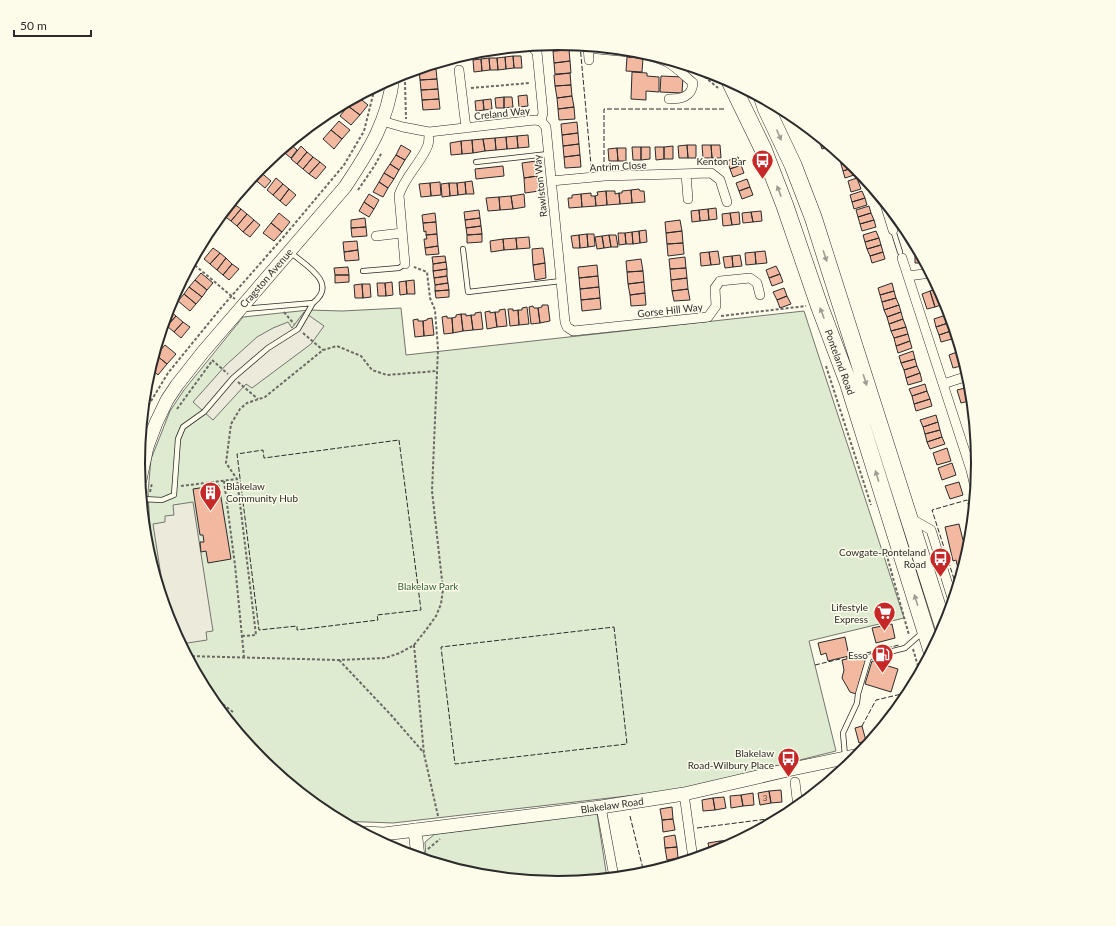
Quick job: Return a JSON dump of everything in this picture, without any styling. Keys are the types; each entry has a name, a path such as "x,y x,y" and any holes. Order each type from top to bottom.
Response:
{"highway":[{"name":"Ponteland Road","path":"734,90 763,149 848,382 929,643"},
{"name":"Ponteland Road","path":"765,106 813,217 941,618"}],"street":[{"name":"Rawlston Way","path":"536,51 543,113 541,121 546,127 565,322 567,327"},
{"path":"588,51 589,60"},
{"path":"669,99 680,99 687,95 693,88 693,83 671,66"},
{"name":"Creland Way","path":"460,70 466,128"},
{"name":"Cragston Avenue","path":"146,441 167,400 177,385 241,307 345,187 375,139 390,98 392,85"},
{"name":"Creland Way","path":"382,121 429,132 535,120 541,121"},
{"path":"406,264 399,195 402,186 423,157 429,143 429,132"},
{"name":"Antrim Close","path":"551,181 605,176 711,173 720,180 727,202"},
{"path":"686,174 688,199"},
{"path":"889,216 893,230"},
{"path":"376,236 402,233"},
{"path":"901,255 943,384 971,461"},
{"path":"908,276 925,274"},
{"name":"Gorse Hill Way","path":"567,327 573,331 708,317 716,306 715,288 720,281 750,278 757,283 760,295"},
{"path":"943,384 962,378"},
{"path":"909,518 930,530 950,592"},
{"name":"Blakelaw Road","path":"376,834 384,834 601,807 684,794 845,758"},
{"path":"795,782 797,799"},
{"path":"684,794 692,854"},
{"path":"601,807 613,872"},
{"path":"415,830 417,851"}],"lane":[{"path":"476,162 548,154"},
{"path":"893,230 901,255"},
{"path":"462,250 468,292 561,281"},
{"path":"147,499 162,500 174,495 178,439 183,427 204,412 233,378 262,353 298,329 313,303 321,296 324,287 322,280 289,251"},
{"path":"363,271 399,268 406,264"},
{"path":"241,307 313,303"},
{"path":"845,758 843,733 857,703 858,694 869,656 905,648 925,630"}],"path":[{"path":"462,89 540,82"},
{"path":"150,403 168,374 231,296 344,165 364,131 373,94"},
{"path":"193,656 339,660 385,658 400,653 414,645 436,616 441,604 443,589 432,491 438,349 436,310 430,298 427,272 406,264"},
{"path":"195,265 231,296 241,307"},
{"path":"708,317 819,304"},
{"path":"242,636 256,635 237,479 226,463 231,424 240,409 247,403 264,397 323,350 337,346 361,356 372,370 387,375 437,371"},
{"path":"826,366 872,509"},
{"path":"174,495 180,487 237,479"},
{"path":"224,481 235,565 244,657"},
{"path":"884,547 918,666"},
{"path":"414,645 424,754 440,826"},
{"path":"339,660 391,715 424,754"},
{"path":"224,705 233,712"}],"green space":[{"name":"Blakelaw Park","path":"401,308 406,355 804,311 904,618 809,641 836,751 679,790 393,823 352,821 307,791 286,774 247,735 230,714 200,669 176,621 159,570 153,544 148,492 151,459 170,411 184,390 243,317 309,310 342,311"},
{"path":"597,813 606,873 558,876 531,875 477,868 426,854 425,842 435,834"}],"shaded area":[{"path":"304,312 324,326 311,344 252,388 246,384 213,420 193,402 226,365 257,337 288,322 292,328"},
{"path":"193,502 213,631 206,632 207,640 187,643 176,621 161,577 153,524 165,522 165,516 174,515 173,505"}],"building":[{"path":"569,50 570,61 554,63 553,51"},
{"path":"513,56 521,56 522,68 514,68"},
{"path":"513,56 514,68 506,69 505,57"},
{"path":"505,57 506,69 498,70 497,58"},
{"path":"627,57 643,59 642,72 626,71"},
{"path":"489,58 497,58 498,70 490,70"},
{"path":"489,58 490,70 482,71 481,59"},
{"path":"481,59 482,71 474,72 473,60"},
{"path":"570,61 571,73 555,74 554,63"},
{"path":"436,69 437,79 420,80 419,74"},
{"path":"632,72 647,73 647,76 659,77 659,92 646,91 646,100 631,99"},
{"path":"570,73 571,85 555,86 554,75"},
{"path":"661,76 683,77 682,93 660,92"},
{"path":"437,79 438,89 421,90 420,80"},
{"path":"571,85 572,96 557,98 555,86"},
{"path":"438,89 439,99 422,100 421,90"},
{"path":"527,95 528,106 519,107 518,96"},
{"path":"572,96 574,107 558,109 557,98"},
{"path":"504,97 504,108 496,108 495,98"},
{"path":"504,97 512,97 513,107 504,108"},
{"path":"439,99 440,109 423,110 422,100"},
{"path":"491,99 492,109 484,110 483,100"},
{"path":"362,100 368,105 360,115 349,107"},
{"path":"483,100 484,110 476,111 475,101"},
{"path":"349,107 360,115 351,125 340,116"},
{"path":"574,107 575,119 559,120 558,109"},
{"path":"339,121 350,130 342,139 331,130"},
{"path":"577,122 578,133 562,135 561,124"},
{"path":"331,130 342,139 334,149 323,139"},
{"path":"578,133 579,144 563,146 562,135"},
{"path":"528,135 529,147 518,148 517,136"},
{"path":"517,136 518,148 507,149 506,137"},
{"path":"506,137 507,149 496,150 495,138"},
{"path":"495,138 496,150 485,151 483,139"},
{"path":"483,139 485,151 473,153 472,140"},
{"path":"472,140 473,153 462,154 461,141"},
{"path":"461,141 462,154 451,155 450,143"},
{"path":"579,144 580,155 564,157 563,146"},
{"path":"401,145 411,151 405,160 396,155"},
{"path":"687,145 688,158 679,158 678,146"},
{"path":"687,145 696,145 696,158 688,158"},
{"path":"702,145 711,145 712,158 703,158"},
{"path":"711,145 720,145 721,158 712,158"},
{"path":"293,146 297,150 291,158 285,153"},
{"path":"301,146 307,152 297,164 291,159"},
{"path":"673,146 673,159 664,159 664,147"},
{"path":"632,147 641,147 641,160 633,160"},
{"path":"641,147 650,147 650,159 641,160"},
{"path":"655,147 664,147 664,159 656,160"},
{"path":"617,148 618,161 609,161 608,149"},
{"path":"617,148 626,148 626,161 618,161"},
{"path":"307,152 313,157 303,169 297,164"},
{"path":"396,155 405,160 399,170 390,164"},
{"path":"580,155 581,167 565,168 564,157"},
{"path":"313,157 320,162 309,174 303,169"},
{"path":"738,157 741,165 730,169 727,161"},
{"path":"536,161 537,176 524,178 522,163"},
{"path":"320,162 326,167 316,179 309,174"},
{"path":"390,164 399,170 394,179 384,173"},
{"path":"841,164 842,164 848,169 843,171"},
{"path":"741,165 744,173 733,177 730,169"},
{"path":"503,166 504,176 476,179 475,169"},
{"path":"848,169 854,175 845,178 843,171"},
{"path":"384,173 394,179 388,188 379,182"},
{"path":"263,174 271,181 265,188 257,181"},
{"path":"537,176 539,191 525,193 524,178"},
{"path":"276,178 283,184 273,195 267,190"},
{"path":"857,178 861,189 851,192 848,181"},
{"path":"747,179 750,187 739,191 736,183"},
{"path":"472,181 474,194 466,194 465,182"},
{"path":"379,182 388,188 383,197 373,192"},
{"path":"440,182 441,195 431,196 430,183"},
{"path":"465,182 466,194 458,195 457,183"},
{"path":"430,183 431,196 421,197 419,184"},
{"path":"449,183 450,196 442,197 441,184"},
{"path":"449,183 457,183 458,195 450,196"},
{"path":"283,184 289,189 280,201 273,195"},
{"path":"750,187 753,195 742,199 739,191"},
{"path":"289,189 296,195 286,206 280,201"},
{"path":"639,189 640,191 644,191 645,202 632,203 631,190"},
{"path":"631,190 632,203 620,204 619,193 622,193 622,191"},
{"path":"606,191 615,191 615,194 619,193 620,204 607,205"},
{"path":"606,191 607,205 596,206 595,196 598,195 597,192"},
{"path":"862,191 865,198 852,202 850,195"},
{"path":"591,193 591,196 595,196 596,206 582,207 581,194"},
{"path":"369,194 379,200 374,209 364,202"},
{"path":"524,194 525,207 513,209 511,196"},
{"path":"581,194 582,207 569,208 568,198 572,198 572,195"},
{"path":"511,196 513,209 500,210 499,197"},
{"path":"499,197 500,210 488,211 486,198"},
{"path":"865,198 867,205 854,209 852,202"},
{"path":"364,202 374,209 369,217 359,211"},
{"path":"236,205 241,209 231,221 226,218"},
{"path":"869,206 871,213 858,217 856,210"},
{"path":"716,208 717,219 709,220 708,209"},
{"path":"241,209 247,214 237,226 231,221"},
{"path":"708,209 709,220 700,221 699,210"},
{"path":"479,210 480,218 465,220 464,212"},
{"path":"699,210 700,221 692,222 691,211"},
{"path":"761,211 762,221 753,222 751,212"},
{"path":"739,212 740,224 732,225 730,213"},
{"path":"751,212 753,222 743,223 742,213"},
{"path":"279,213 290,222 282,232 271,223"},
{"path":"435,213 436,222 423,223 422,215"},
{"path":"730,213 732,225 723,226 722,214"},
{"path":"871,213 874,220 860,224 858,217"},
{"path":"247,214 254,220 243,232 237,226"},
{"path":"365,218 366,227 351,228 351,220"},
{"path":"480,218 481,226 466,228 465,220"},
{"path":"254,220 260,225 250,237 243,232"},
{"path":"680,220 682,231 666,233 665,222"},
{"path":"874,220 876,227 862,231 860,224"},
{"path":"436,222 437,234 426,235 426,231 424,232 423,223"},
{"path":"271,223 282,232 274,241 263,233"},
{"path":"481,226 482,234 467,235 466,228"},
{"path":"366,227 367,236 352,237 351,228"},
{"path":"646,230 647,242 640,243 639,231"},
{"path":"639,231 640,243 633,244 632,232"},
{"path":"682,231 683,243 667,244 666,233"},
{"path":"876,231 879,238 865,242 863,235"},
{"path":"632,232 633,244 626,244 625,233"},
{"path":"618,233 625,233 626,244 619,245"},
{"path":"437,234 438,246 425,248 424,239 427,239 426,235"},
{"path":"482,234 482,242 467,243 467,235"},
{"path":"587,234 594,234 595,246 588,247"},
{"path":"587,234 588,247 580,248 579,235"},
{"path":"579,235 580,248 573,248 571,236"},
{"path":"609,235 616,235 618,247 611,247"},
{"path":"609,235 611,247 604,248 602,236"},
{"path":"602,236 604,248 597,249 595,237"},
{"path":"529,237 530,248 517,249 516,238"},
{"path":"516,238 517,249 504,250 503,239"},
{"path":"879,238 881,245 867,249 865,242"},
{"path":"503,239 504,250 491,252 490,241"},
{"path":"357,241 358,250 344,252 343,242"},
{"path":"683,243 684,254 668,256 667,244"},
{"path":"881,245 883,252 870,256 867,249"},
{"path":"438,246 439,254 426,255 425,248"},
{"path":"213,248 220,253 210,264 204,259"},
{"path":"543,248 545,263 533,265 532,249"},
{"path":"358,250 359,260 345,261 344,252"},
{"path":"718,251 720,264 711,265 709,252"},
{"path":"765,251 767,263 756,264 755,252"},
{"path":"709,252 711,265 701,266 700,253"},
{"path":"755,252 756,264 746,265 745,253"},
{"path":"883,252 885,259 872,263 870,256"},
{"path":"220,253 226,258 217,270 210,264"},
{"path":"740,255 742,266 733,267 732,256"},
{"path":"445,256 446,262 433,264 432,257"},
{"path":"732,256 733,267 725,268 723,257"},
{"path":"916,256 920,263 915,263"},
{"path":"685,257 686,268 670,269 669,259"},
{"path":"226,258 232,264 223,275 217,270"},
{"path":"641,259 643,271 627,272 626,261"},
{"path":"446,262 447,269 433,271 433,264"},
{"path":"545,263 546,278 535,280 533,265"},
{"path":"232,264 239,269 229,280 223,275"},
{"path":"597,265 598,276 579,278 578,267"},
{"path":"776,266 780,274 769,278 766,270"},
{"path":"348,267 349,275 335,275 334,268"},
{"path":"686,268 687,278 671,280 670,269"},
{"path":"447,269 447,276 434,278 433,271"},
{"path":"643,271 644,282 628,284 627,272"},
{"path":"201,273 213,283 207,290 195,280"},
{"path":"780,274 783,282 772,286 769,278"},
{"path":"335,275 349,275 349,282 335,283"},
{"path":"447,276 448,283 435,285 434,278"},
{"path":"598,276 599,287 580,289 579,278"},
{"path":"687,278 688,289 672,291 671,280"},
{"path":"195,280 207,290 202,297 189,287"},
{"path":"414,280 415,294 407,294 406,281"},
{"path":"406,281 407,294 400,295 399,282"},
{"path":"392,282 393,295 386,296 385,283"},
{"path":"644,282 645,293 630,295 628,284"},
{"path":"377,283 385,283 386,296 378,296"},
{"path":"448,283 449,290 435,291 435,285"},
{"path":"892,283 894,291 880,295 878,288"},
{"path":"362,284 363,298 355,298 354,285"},
{"path":"362,284 370,284 371,297 363,298"},
{"path":"189,287 202,297 196,304 184,294"},
{"path":"599,287 600,298 581,300 580,289"},
{"path":"784,288 787,296 777,300 773,292"},
{"path":"688,289 690,300 674,301 672,291"},
{"path":"449,290 449,297 436,298 435,291"},
{"path":"933,290 940,305 935,307 930,291"},
{"path":"894,291 896,298 882,302 880,295"},
{"path":"930,291 935,307 927,309 922,294"},
{"path":"645,293 646,305 631,306 630,295"},
{"path":"184,294 196,304 190,311 178,301"},
{"path":"787,296 791,304 780,308 777,300"},
{"path":"600,298 601,309 582,311 581,300"},
{"path":"896,298 899,305 884,310 882,302"},
{"path":"542,305 548,305 550,321 540,323 538,308 542,307"},
{"path":"899,305 901,312 887,317 884,310"},
{"path":"533,306 534,308 538,308 540,323 531,324 529,307"},
{"path":"527,307 529,324 519,325 518,310 522,310 522,308"},
{"path":"505,309 507,326 497,327 495,312"},
{"path":"508,309 513,309 513,311 518,310 519,325 510,326"},
{"path":"490,311 490,313 495,312 497,327 487,329 485,312"},
{"path":"481,312 483,329 473,330 471,315"},
{"path":"901,312 903,319 889,324 887,317"},
{"path":"173,313 176,316 169,323"},
{"path":"461,314 463,331 453,333 452,318"},
{"path":"461,314 466,314 466,316 471,315 473,330 463,331"},
{"path":"176,316 183,322 174,332 168,327"},
{"path":"447,316 447,318 452,318 453,333 444,334 442,317"},
{"path":"944,316 947,323 936,327 934,319"},
{"path":"432,318 434,335 424,336 423,321"},
{"path":"418,319 418,321 423,321 424,336 415,337 413,320"},
{"path":"903,319 906,327 891,331 889,324"},
{"path":"183,322 190,327 181,338 174,332"},
{"path":"947,323 949,332 939,335 936,327"},
{"path":"906,327 908,334 894,338 891,331"},
{"path":"949,332 952,339 941,342 939,335"},
{"path":"908,334 910,341 896,346 894,338"},
{"path":"910,341 912,348 898,353 896,346"},
{"path":"165,345 176,354 167,364 159,357 161,349"},
{"path":"913,351 915,359 901,363 899,356"},
{"path":"956,352 959,366 953,368 949,355"},
{"path":"159,357 167,364 158,375 155,373"},
{"path":"915,359 917,366 904,370 901,363"},
{"path":"917,366 920,373 906,378 904,370"},
{"path":"920,373 922,381 908,385 906,378"},
{"path":"925,384 927,391 912,396 909,389"},
{"path":"964,388 966,402 961,403 957,390"},
{"path":"927,391 930,399 914,404 912,396"},
{"path":"930,399 932,406 916,411 914,404"},
{"path":"936,415 938,422 923,427 920,420"},
{"path":"938,422 940,430 925,434 923,427"},
{"path":"940,430 942,437 927,442 925,434"},
{"path":"942,437 945,444 930,449 927,442"},
{"path":"947,448 951,461 937,465 933,453"},
{"path":"952,463 956,475 942,480 938,468"},
{"path":"959,482 963,495 950,499 945,486"},
{"name":"Blakelaw Community Hub","path":"219,485 231,559 208,563 206,551 201,552 200,542 204,542 203,535 200,535 193,489"},
{"path":"959,524 964,540 958,567 956,560 953,561 945,527"},
{"name":"Lifestyle Express","path":"892,624 895,638 876,643 872,628"},
{"path":"845,637 849,656 828,661 826,653 821,655 818,643"},
{"path":"864,655 866,665 864,665 856,694 850,692 842,678 844,670 842,660"},
{"path":"872,661 898,669 891,692 865,684"},
{"path":"862,726 865,739 862,742 859,743 855,728"},
{"path":"781,790 782,802 771,803 769,791"},
{"path":"769,791 771,803 760,805 758,793"},
{"path":"753,793 754,805 743,806 741,795"},
{"path":"741,795 743,806 731,808 730,796"},
{"path":"724,797 726,808 715,810 713,798"},
{"path":"713,798 715,810 703,811 702,800"},
{"path":"672,807 673,819 662,820 660,809"},
{"path":"673,819 675,830 663,832 662,820"},
{"path":"675,835 677,847 665,848 664,837"},
{"path":"720,841 720,843 709,848 708,843"},
{"path":"677,847 678,858 667,860 665,848"}],"fence":[{"path":"581,51 591,165"},
{"path":"604,169 604,109 724,109"},
{"path":"399,440 421,610 377,615 378,620 297,630 297,626 259,630 237,454 263,450 264,458 399,440"},
{"path":"954,579 932,510 967,500 968,505"},
{"path":"614,627 627,744 455,764 441,647 614,627"},
{"path":"846,658 899,645"},
{"path":"815,665 840,659"},
{"path":"862,726 876,700 899,695"},
{"path":"630,816 643,867"},
{"path":"697,828 767,819"}],"place":[{"name":"Kenton Bar","path":"762,180"},
{"name":"Blakelaw Community Hub","path":"210,512"},
{"name":"Cowgate-Ponteland Road","path":"941,578"},
{"name":"Lifestyle Express","path":"884,632"},
{"name":"Esso","path":"883,674"},
{"name":"Blakelaw Road-Wilbury Place","path":"789,778"}]}
